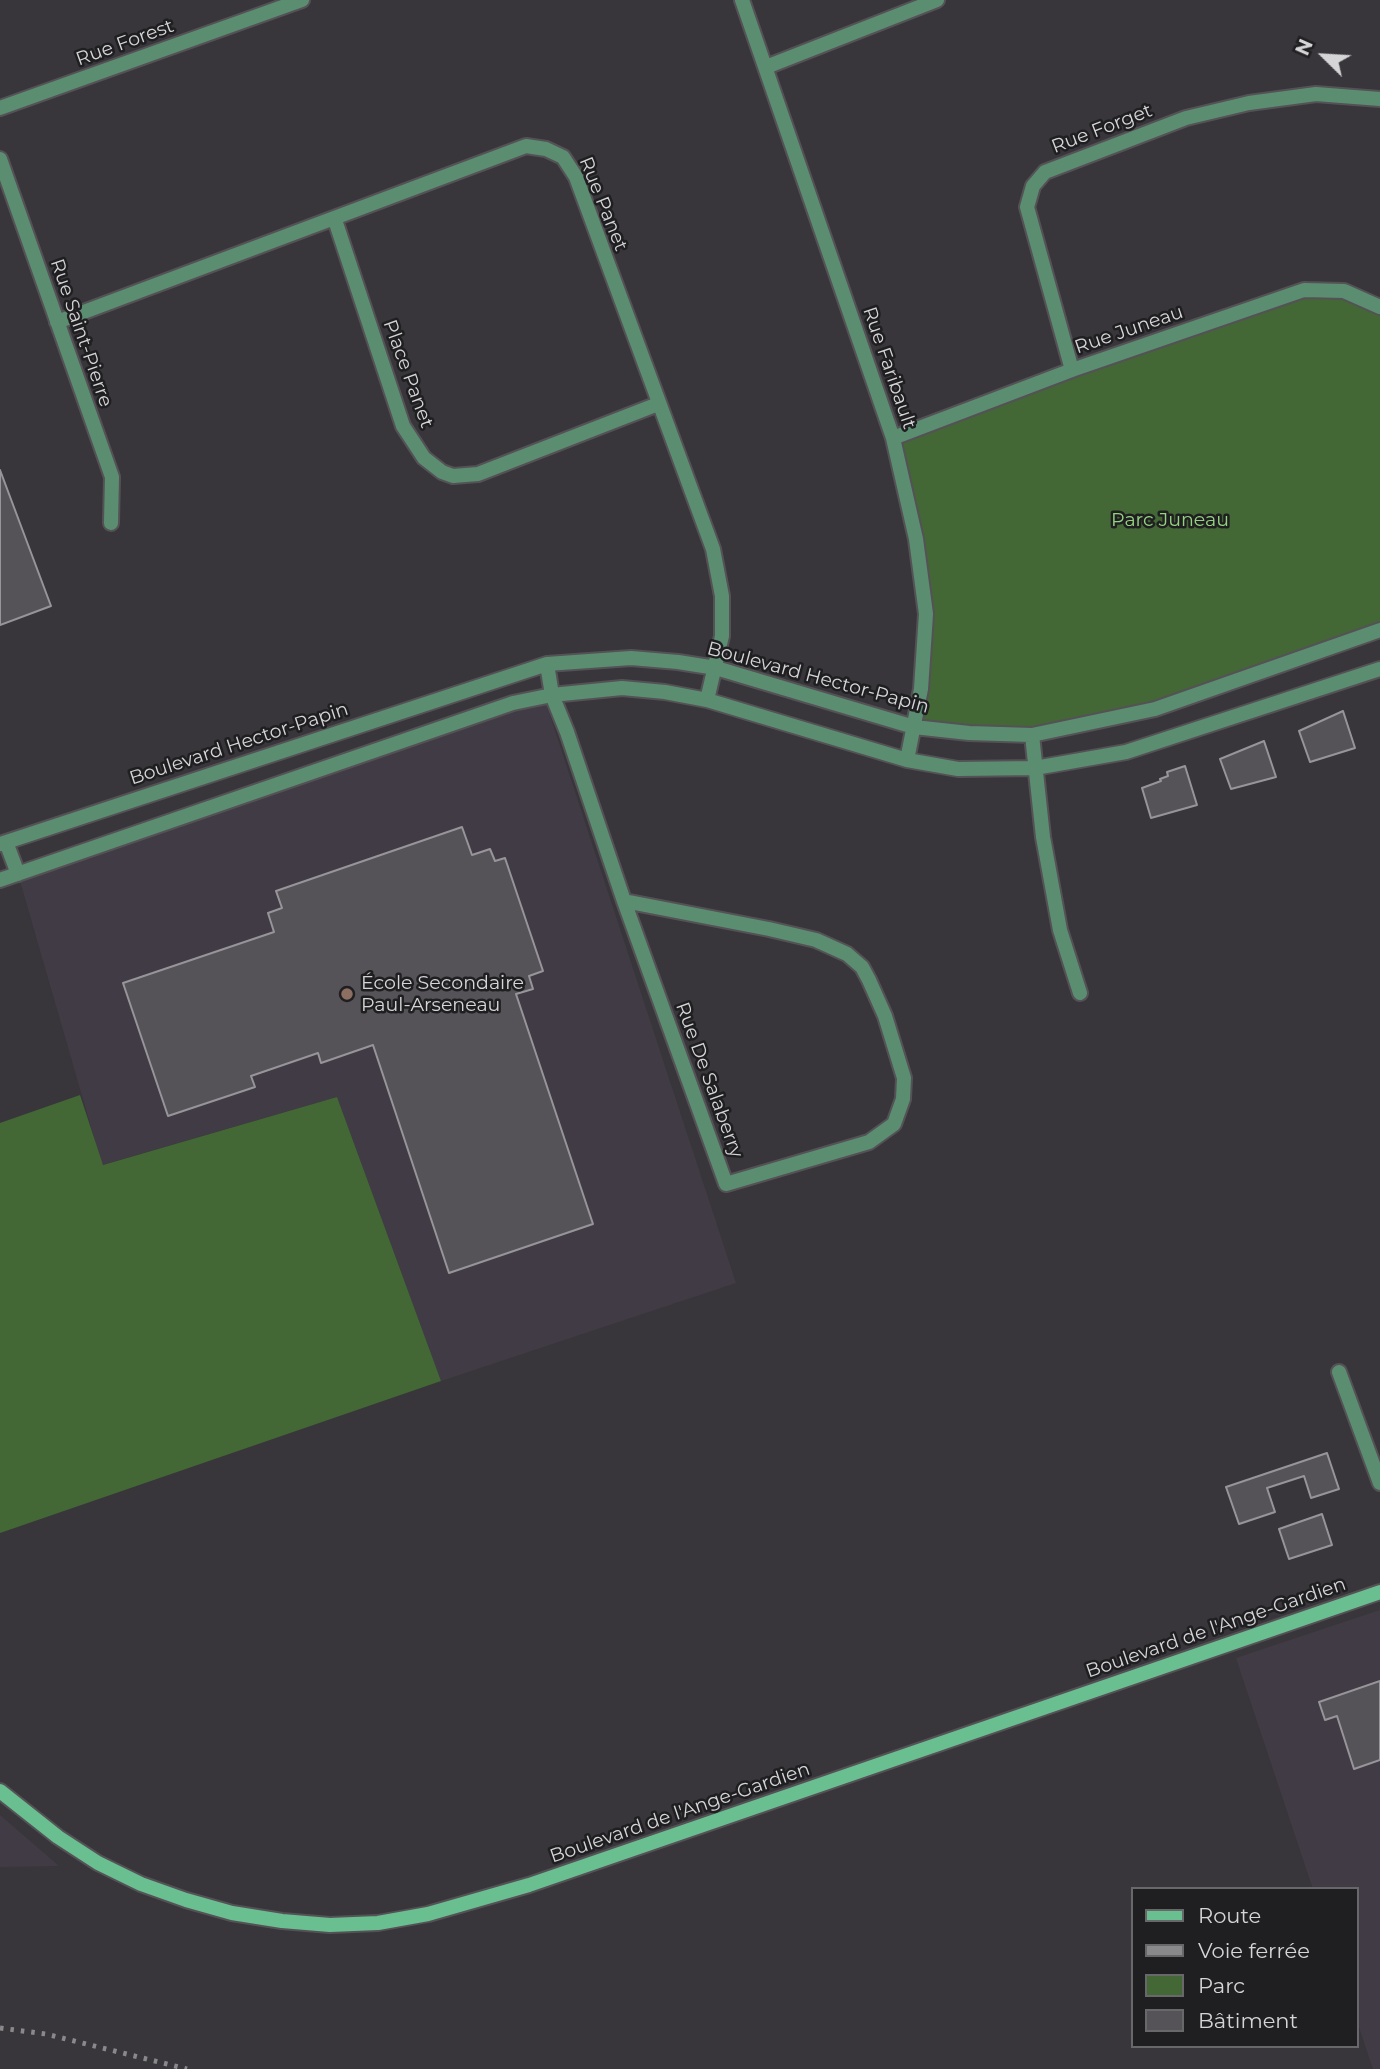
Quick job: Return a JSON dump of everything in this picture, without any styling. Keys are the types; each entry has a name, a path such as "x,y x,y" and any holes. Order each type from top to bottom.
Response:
{"main road":[{"name":"Boulevard de l'Ange-Gardien","path":"0,1791 58,1837 98,1863 141,1884 186,1900 232,1913 282,1921 330,1925 378,1923 428,1914 529,1885 1380,1592"}],"street":[{"name":"Rue Forest","path":"0,108 302,0"},
{"name":"Rue Faribault","path":"742,0 894,439 916,539 926,614 922,689 907,761"},
{"path":"766,67 937,0"},
{"name":"Rue Forget","path":"1072,370 1027,207 1033,186 1045,172 1186,118 1249,103 1316,94 1380,99"},
{"name":"Rue Panet","path":"57,322 335,220 526,146 546,149 563,157 576,177 713,549 722,596 722,636 707,700"},
{"name":"Rue Saint-Pierre","path":"0,159 111,477 111,523"},
{"name":"Place Panet","path":"335,220 403,426 424,458 442,472 453,476 478,474 658,404"},
{"name":"Rue Juneau","path":"894,439 1072,370 1304,290 1344,290 1380,307"},
{"name":"Boulevard Hector-Papin","path":"18,874 3,843 547,664 631,658 716,668 914,727 969,733 1032,735 1155,709 1380,630"},
{"name":"Rue De Salaberry","path":"547,664 552,695 624,901 726,1184 869,1142 894,1124 903,1099 904,1078 885,1016 869,980 862,967 847,954 816,940 624,901"},
{"path":"0,880 513,703 552,695 622,688 665,692 707,700 907,761 958,768 1035,768 1126,752 1202,730 1380,669"},
{"path":"1032,735 1060,930 1080,993"},
{"path":"1339,1372 1380,1483"}],"shaded area":[{"name":"École Secondaire Paul-Arseneau","path":"543,694 736,1283 441,1381 337,1097 102,1165 18,874"},
{"path":"1380,1610 1380,2069 1373,2069 1359,2027 1359,1887 1312,1887 1236,1658"},
{"path":"0,1815 59,1866 0,1867"}],"green space":[{"name":"Parc Juneau","path":"1317,289 1380,307 1380,630 1218,688 1032,735 914,727 926,614 893,438"},
{"path":"80,1095 103,1165 337,1097 441,1381 0,1533 0,1123"}],"building":[{"path":"0,470 51,606 0,625"},
{"path":"1343,711 1355,748 1310,762 1299,731"},
{"path":"1264,741 1276,777 1231,789 1220,759"},
{"path":"1185,766 1197,805 1151,818 1142,788 1161,781 1160,779 1168,776 1167,772"},
{"path":"462,827 472,855 490,849 495,861 505,858 543,971 529,976 533,989 516,994 593,1224 449,1273 373,1045 321,1063 318,1053 251,1076 255,1087 168,1116 123,983 274,932 268,913 282,908 276,891"},
{"path":"1327,1453 1339,1489 1311,1498 1304,1476 1267,1488 1275,1512 1239,1524 1226,1487"},
{"path":"1322,1514 1332,1545 1289,1559 1279,1529"},
{"path":"1380,1681 1380,1760 1354,1769 1337,1716 1325,1720 1319,1702"}],"railway":[{"path":"0,2028 46,2034 187,2069"}],"place":[{"name":"École Secondaire Paul-Arseneau","path":"347,994"}]}
